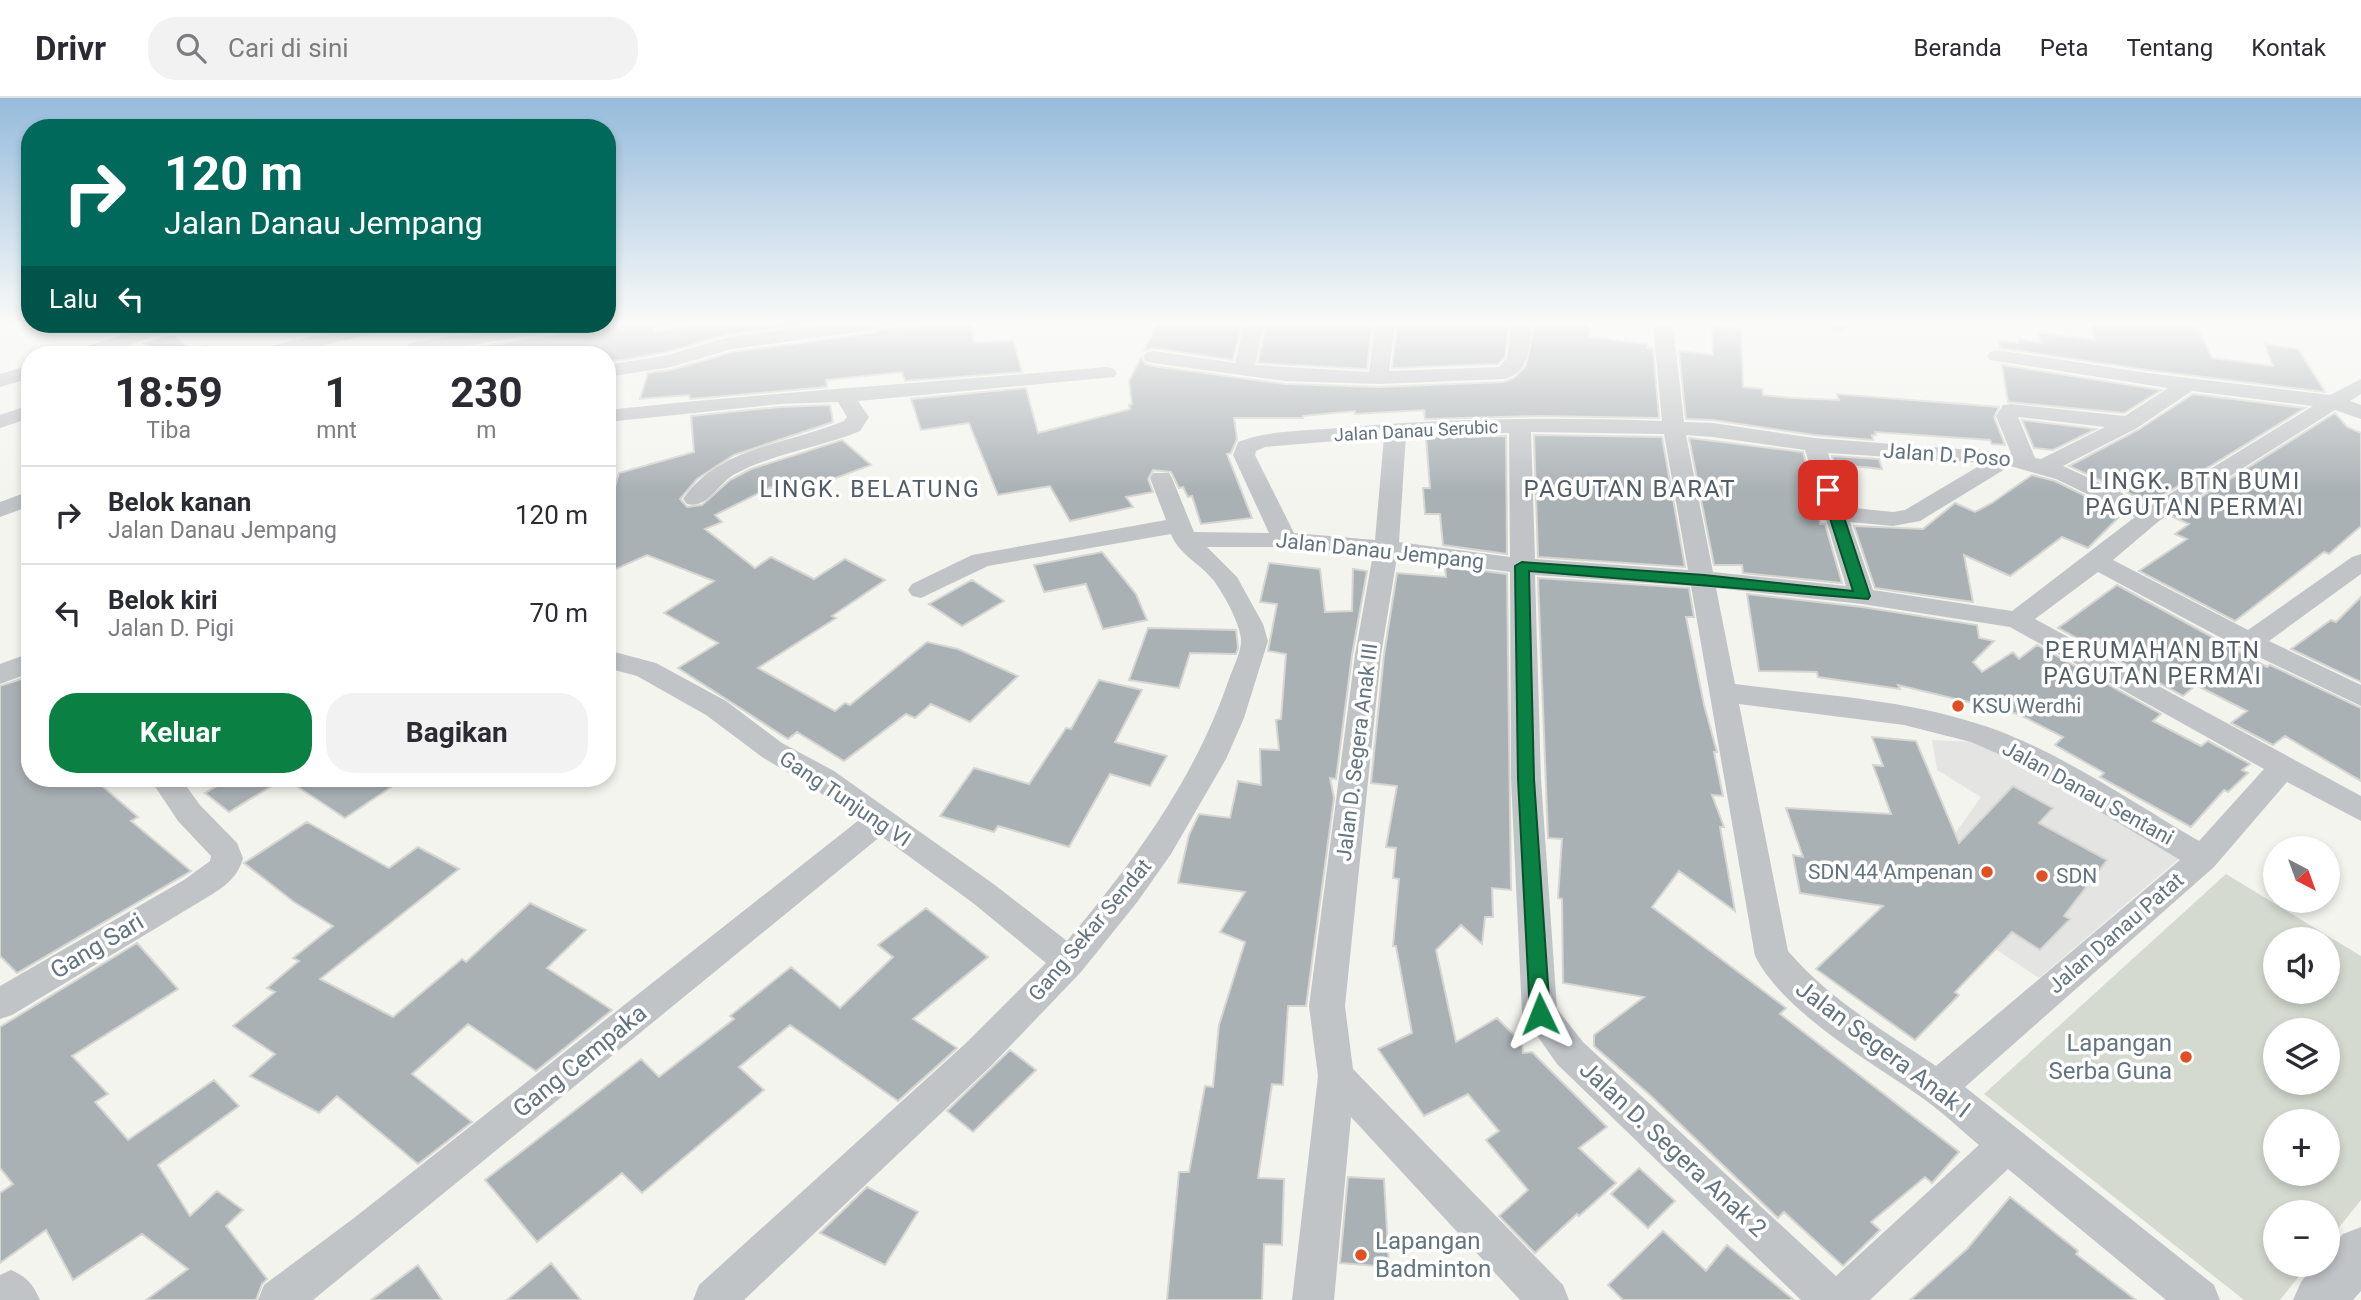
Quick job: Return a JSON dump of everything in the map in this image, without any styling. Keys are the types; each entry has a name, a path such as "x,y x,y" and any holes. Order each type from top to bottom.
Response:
{"street":[{"path":"616,415 843,393 904,393 1035,380"},
{"name":"Jalan Segera Anak I","path":"1673,380 1722,692 1772,956 1791,979 1834,1017 1938,1088 2199,1300"},
{"path":"2159,380 2334,402 2361,413"},
{"path":"1835,513 1893,519 1912,516 2026,462 2129,423 2190,383"},
{"path":"2017,620 2151,516 2361,385"},
{"path":"695,499 705,484 733,466 852,426 858,417 843,393"},
{"path":"2026,462 2007,416 2007,412 2011,410 2129,423"},
{"path":"0,422 21,414"},
{"name":"Jalan Danau Serubic","path":"1285,540 1244,455 1246,447 1261,441 1396,429 1594,425 1682,428"},
{"name":"Jalan D. Segera Anak 2","path":"1520,426 1526,779 1540,1014 1570,1053 1831,1300"},
{"name":"Jalan D. Poso","path":"1682,428 1814,445 2026,462 2151,516"},
{"name":"Jalan D. Segera Anak III","path":"1313,1300 1336,1076 1327,1006 1368,655 1386,548 1396,429"},
{"path":"1814,445 1862,596"},
{"name":"Gang Sekar Sendat","path":"714,1300 979,1054 1069,962 1127,891 1188,801 1230,718 1255,641 1250,624 1224,577 1182,532 1161,478"},
{"path":"0,485 17,503"},
{"name":"Jalan Danau Jempang","path":"921,590 981,560 1182,532 1386,548 1522,566 1704,579 1862,596 2017,620 2361,810"},
{"path":"2096,561 2249,642 2361,696"},
{"path":"2249,642 2361,562"},
{"name":"Gang Tunjung VI","path":"616,661 646,669 716,708 772,750 823,779 984,894 1069,962"},
{"path":"0,675 21,666"},
{"name":"Jalan Danau Sentani","path":"1722,692 1904,715 1979,734 2029,756 2203,858"},
{"name":"Jalan Danau Patat","path":"1938,1088 2203,858 2283,767"},
{"name":"Gang Sari","path":"0,1004 220,872 228,856 189,813 171,787"},
{"name":"Gang Cempaka","path":"279,1300 368,1232 880,820"},
{"path":"1336,1076 1548,1300"},
{"path":"1840,1300 2006,1145"},
{"path":"2319,1300 2361,1252"}],"shaded area":[{"name":"SDN","path":"1932,740 1979,742 2180,858 2039,978 1912,894 1981,797 1937,770"},
{"path":"2226,874 2263,896 2263,914 2292,914 2313,927 2263,927 2263,1004 2340,1004 2340,943 2361,956 2361,1200 2340,1226 2340,1200 2263,1200 2263,1277 2298,1277 2280,1300 2244,1300 1984,1094"}],"building":[{"path":"646,380 826,380 827,387 690,399 689,395 640,399"},
{"path":"1129,380 1256,380 1285,384 1378,387 1656,380 1659,418 1540,416 1425,419 1424,410 1355,414 1355,411 1303,418 1234,418 1237,439 1231,453 1227,454 1252,518 1201,524 1192,496 1188,497 1183,487 1179,488 1171,472 1153,470 1148,479 1153,492 1126,497 1133,507 1070,521 1050,486 998,495 969,423 921,430 911,399 1026,388 1038,433 1130,409"},
{"path":"1682,380 1743,380 1743,387 1762,389 1763,395 1839,400 1837,394 1999,407 1994,417 2005,445 1992,444 1990,440 1875,432 1876,435 1872,435 1873,440 1686,419"},
{"path":"2004,380 2098,380 2161,390 2124,413 2008,402"},
{"path":"2229,380 2318,380 2325,392"},
{"path":"2193,394 2305,408 2150,503 2069,466 2138,430"},
{"path":"830,405 833,422 734,455 697,479 680,499 687,507 702,505 730,480 751,469 842,440 871,465 781,498 771,487 715,515 722,522 705,529 755,568 771,557 814,579 845,559 885,580 832,616 836,618 758,668 835,711 845,703 850,705 927,642 958,649 1018,676 970,722 931,704 915,718 906,714 844,761 797,732 788,739 678,668 718,643 664,613 714,581 647,555 616,569 616,483 619,473 694,452 691,416"},
{"path":"2335,413 2347,427 2361,433 2361,526 2329,554 2324,552 2235,621 2139,571 2187,539 2175,534 2189,524 2171,516"},
{"path":"2022,420 2096,429 2053,450 2034,448"},
{"path":"1534,435 1662,437 1685,567 1538,557"},
{"path":"1506,436 1507,554 1443,545 1440,514 1425,514 1423,488 1430,488 1426,437"},
{"path":"1689,438 1803,452 1816,496 1820,524 1825,524 1842,583 1743,573 1742,565 1714,565"},
{"path":"1832,456 1879,459 1882,469 1834,464"},
{"path":"2032,475 2055,481 2122,514 2088,548 2062,537 2010,576 1964,555 1973,602 1875,588 1854,526 1923,529 1955,503 1975,512"},
{"path":"1102,552 1136,594 1147,620 1103,629 1086,584 1044,592 1034,565"},
{"path":"1269,563 1320,569 1325,612 1352,611 1353,569 1367,571 1352,655 1336,779 1330,778 1334,798 1306,1006 1288,1006 1283,1085 1272,1084 1258,1178 1284,1179 1282,1245 1264,1244 1262,1300 1167,1300 1179,1172 1189,1172 1205,1086 1213,1087 1219,1025 1245,942 1220,932 1245,892 1178,883 1189,835 1199,814 1230,818 1238,781 1261,785 1260,749 1279,750 1276,720 1281,719 1286,654 1268,651 1277,604 1260,602"},
{"path":"1445,566 1507,574 1511,890 1492,888 1493,917 1485,917 1482,944 1461,925 1436,950 1456,1042 1497,1018 1522,1043 1523,1053 1532,1052 1607,1127 1579,1148 1616,1183 1535,1253 1499,1216 1528,1190 1486,1140 1499,1131 1468,1094 1424,1116 1378,1049 1412,1033 1396,946 1393,946 1399,879 1393,878 1396,848 1386,847 1397,786 1371,783 1384,655 1397,573 1446,577"},
{"path":"1538,578 1689,588 1694,617 1686,617 1704,705 1717,752 1714,752 1723,796 1712,795 1724,827 1720,827 1735,911 1679,871 1652,907 1786,1008 1780,1014 1959,1152 1932,1183 1925,1177 1871,1222 1880,1230 1843,1266 1784,1212 1778,1218 1650,1095 1594,1046 1594,1035 1644,997 1563,983 1562,899 1558,898 1562,839 1548,838"},
{"path":"972,580 1004,601 962,626 929,604"},
{"path":"2117,585 2267,667 2270,665 2361,708 2361,781 2285,736 2273,745 2231,723 2247,711 2196,685 2183,696 2058,628"},
{"path":"1747,594 1862,607 1977,625 1979,638 1994,641 1973,662 1982,672 2013,652 2019,659 2037,645 2161,714 2153,721 2201,746 2208,741 2250,764 2242,770 2248,773 2228,792 2224,790 2191,827 2100,777 2104,773 2055,745 2063,737 2018,714 1898,685 1900,689 1818,677 1817,672 1759,671"},
{"path":"2361,597 2361,682 2291,649 2331,620 2336,622"},
{"path":"1148,628 1236,630 1238,648 1236,654 1190,653 1179,688 1129,680"},
{"path":"21,679 21,787 103,787 138,817 131,821 191,871 17,973 0,956 0,686"},
{"path":"1099,680 1142,690 1115,742 1167,756 1150,786 1110,774 1069,847 998,826 994,832 940,816 974,768 1029,784 1066,728 1071,729"},
{"path":"1872,737 1916,741 1959,843 2013,786 2053,808 2039,823 2107,860 2064,916 2070,919 2040,950 2012,932 1955,992 1959,995 1915,1040 1816,969 1883,906 1800,893 1793,855 1803,857 1786,808 1891,814 1873,765 1883,766"},
{"path":"215,787 270,787 229,812 205,793"},
{"path":"298,787 391,787 345,818"},
{"path":"307,822 389,868 418,847 459,869 320,979 393,1017 462,959 466,962 530,903 586,930 547,968 612,1010 536,1071 468,1024 412,1074 472,1122 418,1164 337,1096 319,1113 250,1076 275,1054 233,1026 275,992 267,988 299,961 293,958 333,926 294,902 244,863"},
{"path":"926,908 988,957 913,1019 957,1048 898,1101 790,1025 739,1067 764,1090 642,1193 622,1173 537,1242 485,1180 641,1059 659,1077 734,1019 730,1016 791,967 840,1008 893,957 878,945"},
{"path":"137,943 178,989 72,1056 108,1094 95,1102 128,1140 214,1080 239,1106 158,1165 190,1216 217,1191 243,1210 226,1226 267,1279 262,1284 256,1300 146,1300 188,1269 142,1234 73,1280 46,1230 0,1263 0,1193 13,1184 0,1168 0,1027"},
{"path":"1010,1050 1036,1070 973,1132 947,1111"},
{"path":"1639,1168 1675,1201 1648,1228 1611,1194"},
{"path":"1348,1177 1384,1179 1389,1267 1340,1263"},
{"path":"867,1187 918,1212 885,1265 820,1233"},
{"path":"2010,1197 2078,1251 2076,1254 2136,1300 1910,1300 1967,1249"},
{"path":"1663,1231 1706,1271 1727,1245 1794,1300 1623,1300 1608,1285"},
{"path":"551,1263 581,1300 507,1300"},
{"path":"418,1265 442,1300 371,1300"}],"place":[{"name":"KSU Werdhi","path":"1958,706"},
{"name":"SDN 44 Ampenan","path":"1987,872"},
{"name":"SDN","path":"2042,876"},
{"name":"Lapangan Serba Guna","path":"2186,1057"},
{"name":"Lapangan Badminton","path":"1361,1255"}],"district":[{"name":"LINGK. BELATUNG","path":"870,489"},
{"name":"PAGUTAN BARAT","path":"1630,489"},
{"name":"LINGK. BTN BUMI PAGUTAN PERMAI","path":"2195,494"},
{"name":"PERUMAHAN BTN PAGUTAN PERMAI","path":"2153,663"}],"route":[{"path":"1540,1014 1526,779 1522,566 1704,579 1862,596 1828,490"}]}
